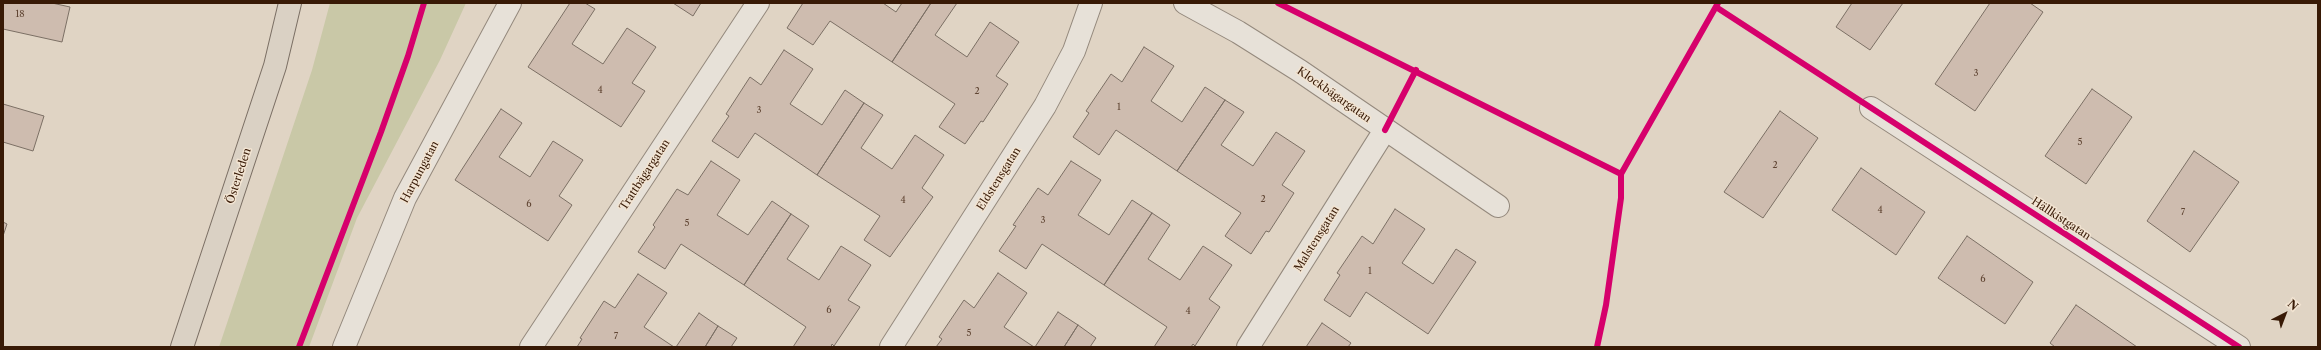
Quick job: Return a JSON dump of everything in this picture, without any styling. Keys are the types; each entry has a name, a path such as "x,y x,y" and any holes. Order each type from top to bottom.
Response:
{"main road":[{"name":"Österleden","path":"182,347 275,66 290,3"}],"street":[{"name":"Harpungatan","path":"344,347 405,198 510,3"},
{"name":"Trattbägargatan","path":"531,347 758,3"},
{"name":"Eldstensgatan","path":"891,347 1045,106 1074,51 1090,3"},
{"name":"Klockbägargatan","path":"1185,3 1238,32 1300,71 1498,206"},
{"name":"Hällkistgatan","path":"1871,108 2239,347"},
{"name":"Malstensgatan","path":"1248,347 1385,130"}],"green space":[{"path":"330,3 466,3 440,60 357,218 309,347 219,347 312,70"}],"building":[{"path":"3,3 52,3 70,7 62,42 3,29"},
{"path":"570,3 585,3 595,9 572,44 603,64 627,28 656,47 632,83 645,91 621,127 528,67"},
{"path":"673,3 701,3 693,16"},
{"path":"803,3 883,3 896,12 902,3 931,3 892,62 830,21 813,45 787,28"},
{"path":"931,3 957,3 935,35 967,57 990,22 1019,42 996,76 1008,84 983,122 981,121 965,144 939,127 955,104 892,62"},
{"path":"1852,3 1903,3 1870,50 1836,27"},
{"path":"1990,3 2030,3 2043,12 1975,111 1935,84"},
{"path":"1144,47 1174,66 1151,101 1182,122 1205,87 1225,100 1177,171 1116,130 1099,155 1073,137 1089,113 1086,111 1111,74 1122,82"},
{"path":"784,50 813,69 790,104 822,125 845,90 864,103 817,175 755,133 738,158 712,141 729,116 726,114 750,77 761,85"},
{"path":"2092,89 2132,117 2086,184 2045,156"},
{"path":"1225,100 1244,112 1221,145 1253,166 1276,132 1305,151 1282,185 1294,193 1269,232 1266,231 1251,254 1225,236 1241,213 1177,171"},
{"path":"864,103 883,115 861,148 892,169 915,135 944,155 922,188 933,197 890,257 864,240 880,216 817,175"},
{"path":"3,104 44,116 33,151 3,142"},
{"path":"501,109 522,123 499,157 530,177 553,141 583,160 559,196 572,205 548,241 455,180"},
{"path":"1780,111 1818,138 1763,218 1724,192"},
{"path":"2194,151 2239,182 2190,252 2147,221"},
{"path":"711,161 740,180 717,215 748,235 772,201 791,214 744,285 681,244 665,269 638,252 655,227 653,225 677,189 688,195"},
{"path":"1071,161 1101,180 1078,215 1109,235 1132,200 1152,213 1104,285 1042,244 1026,269 999,251 1016,226 1013,225 1038,188 1048,195"},
{"path":"1861,168 1925,212 1896,255 1832,210"},
{"path":"1395,209 1425,229 1402,263 1433,284 1456,249 1476,262 1428,334 1366,292 1350,317 1324,300 1340,275 1337,273 1362,236 1373,244"},
{"path":"1152,213 1170,225 1148,259 1180,280 1203,246 1232,265 1209,299 1220,307 1195,346 1193,344 1191,347 1154,347 1167,327 1104,285"},
{"path":"791,214 809,226 787,259 819,280 841,246 871,265 848,300 860,307 834,346 832,344 831,347 793,347 806,327 744,285"},
{"path":"3,222 7,224 3,236"},
{"path":"1967,236 2033,282 2005,324 1938,278"},
{"path":"998,273 1027,293 1004,327 1034,347 936,347 942,339 939,337 964,300 974,308"},
{"path":"638,274 667,293 644,327 674,347 577,347 582,339 580,338 604,301 615,308"},
{"path":"2076,305 2137,347 2055,347 2050,343"},
{"path":"1058,312 1078,325 1064,347 1035,347"},
{"path":"699,313 718,326 705,347 676,347"},
{"path":"1322,323 1351,343 1348,347 1306,347"},
{"path":"1078,325 1096,338 1090,347 1064,347"},
{"path":"718,326 737,338 731,347 705,347"}],"cycle path":[{"path":"299,347 381,132 408,56 424,3"},
{"path":"1278,3 1621,174"},
{"path":"1597,347 1606,305 1621,198 1621,174 1718,3"},
{"path":"1716,7 2239,347"},
{"path":"1385,130 1416,70"}]}
